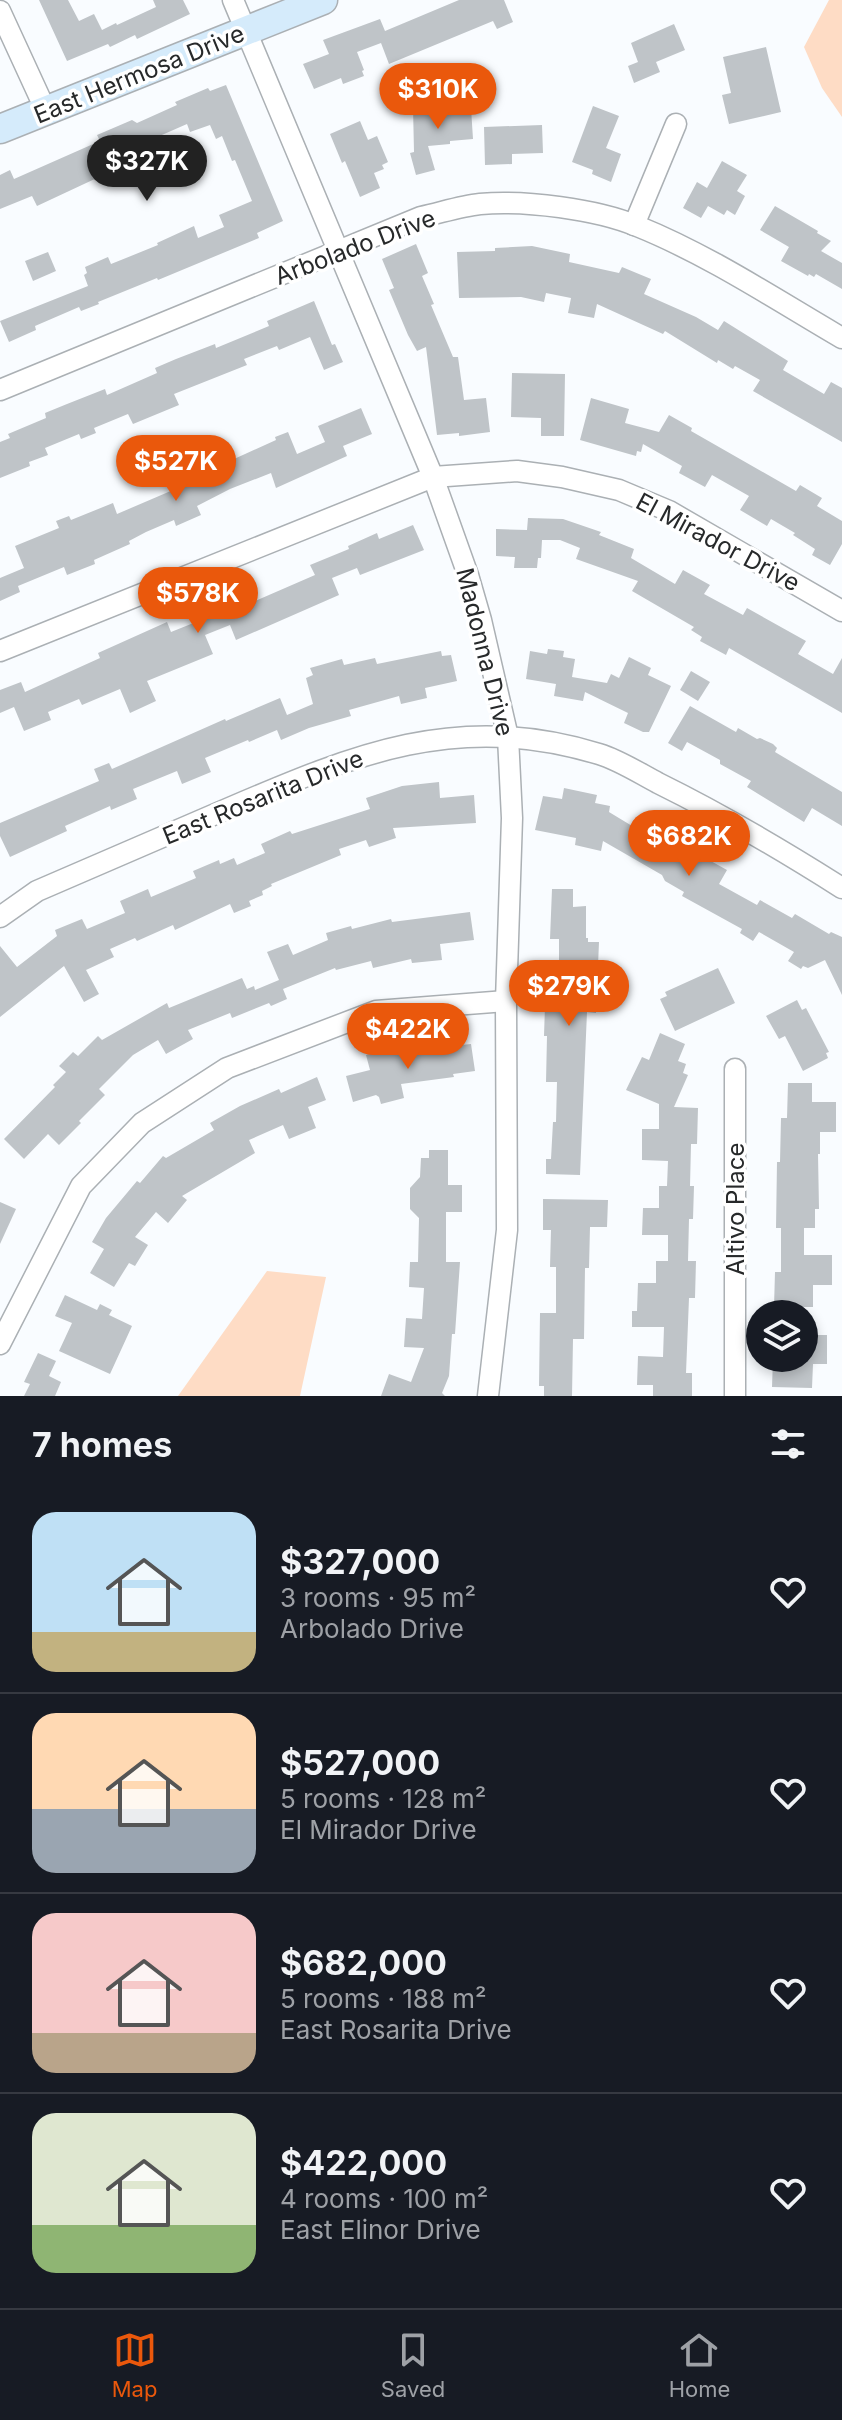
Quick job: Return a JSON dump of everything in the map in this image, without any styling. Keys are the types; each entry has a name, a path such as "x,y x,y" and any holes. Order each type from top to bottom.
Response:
{"street":[{"name":"Madonna Drive","path":"233,0 433,477 481,620 508,737 512,818 506,1001 507,1230 488,1396"},
{"name":"East Hermosa Drive","path":"0,129 323,0"},
{"path":"0,11 46,111"},
{"path":"634,225 676,124"},
{"name":"Arbolado Drive","path":"0,390 421,217 478,204 518,202 634,225 682,246 842,338"},
{"name":"El Mirador Drive","path":"0,651 433,477 517,471 619,490 669,511 842,611"},
{"name":"East Rosarita Drive","path":"0,917 37,891 307,775 364,754 418,741 453,737 508,737 558,743 603,755 699,803 842,888"},
{"path":"0,1344 81,1186 142,1123 227,1068 376,1011 506,1001"},
{"name":"Altivo Place","path":"735,1069 735,1396"}],"shaded area":[{"path":"829,0 842,0 842,117 822,88 804,47"},
{"path":"267,1271 326,1277 300,1396 178,1396"}],"building":[{"path":"39,0 68,0 79,21 94,14 102,30 156,7 153,0 183,0 190,14 137,39 135,35 67,61"},
{"path":"459,0 504,0 513,22 497,29 493,21 389,64 381,43 357,52 364,76 343,84 341,78 314,89 303,64 329,54 323,40 380,19 385,31"},
{"path":"674,24 685,50 656,62 660,72 634,83 628,66 638,62 631,43"},
{"path":"766,47 781,112 729,124 722,95 731,93 723,57"},
{"path":"226,85 283,221 257,233 259,238 81,311 79,307 35,326 36,330 9,342 0,321 88,286 85,267 108,257 111,264 194,226 198,238 224,227 219,215 252,201 222,136 216,139 210,125 190,132 187,124 155,138 159,146 97,171 99,177 37,206 32,196 0,209 0,175 10,170 14,179 100,141 97,135 132,120 137,123 208,88 210,91"},
{"path":"453,104 471,108 473,139 428,146 435,170 416,175 410,153 414,152 413,107"},
{"path":"593,106 619,116 606,148 621,154 611,182 592,174 593,170 572,162"},
{"path":"360,121 368,140 377,136 388,162 382,165 384,169 374,173 380,188 360,197 330,134"},
{"path":"542,125 543,153 512,154 512,164 485,165 484,127"},
{"path":"722,161 747,175 737,191 745,196 735,215 727,210 724,215 708,206 701,218 683,208 697,182 707,188"},
{"path":"775,206 831,241 821,251 842,263 842,289 816,274 814,277 808,276 781,261 789,247 760,230"},
{"path":"416,244 428,273 422,276 434,304 431,305 453,357 458,357 464,400 486,398 490,432 437,435 426,347 417,351 408,335 389,290 394,288 382,259"},
{"path":"532,246 570,254 569,262 619,273 622,267 651,279 644,294 718,330 724,321 788,361 783,370 824,394 831,382 842,388 842,442 753,391 760,380 735,366 733,369 718,360 717,363 665,331 663,334 597,304 594,318 568,313 571,298 546,293 544,302 521,297 459,298 457,252"},
{"path":"48,252 56,271 33,281 25,261"},
{"path":"314,301 332,345 335,344 343,362 324,370 310,337 279,350 277,346 244,359 247,365 174,394 179,405 133,424 128,414 94,428 96,433 81,439 79,434 45,448 48,455 0,478 0,442 10,438 8,434 46,418 45,413 105,389 107,395 157,373 155,368 269,326 267,321"},
{"path":"512,373 565,374 564,436 541,436 541,418 511,417"},
{"path":"591,398 629,409 625,423 659,432 669,415 692,428 691,431 796,491 800,485 822,498 817,506 842,521 842,544 830,565 812,555 815,549 793,535 795,533 771,519 767,526 740,510 749,496 712,475 705,487 679,473 682,466 643,444 636,456 580,440"},
{"path":"361,408 372,434 343,446 347,456 276,488 271,473 230,489 197,506 201,515 176,526 174,520 146,532 129,541 130,544 94,560 95,564 67,575 64,567 18,586 20,592 0,601 0,578 24,568 15,546 59,528 56,521 69,516 71,520 113,503 117,514 173,490 172,486 185,480 181,471 195,465 199,475 288,432 297,454 325,442 318,426"},
{"path":"528,518 563,519 601,532 599,535 634,549 631,558 675,584 683,570 710,585 704,594 743,615 747,608 806,641 798,654 833,674 842,658 842,713 729,648 726,655 700,641 702,637 691,630 694,627 632,591 638,581 576,559 580,548 560,540 542,540 537,568 514,568 515,557 496,556 496,529 527,530"},
{"path":"413,525 424,550 360,575 357,568 332,578 339,595 236,640 230,625 205,635 213,654 147,681 156,701 130,713 120,689 82,705 79,699 48,712 51,720 24,731 14,707 0,713 0,690 21,682 25,692 100,658 98,653 167,622 171,632 211,616 206,604 235,592 241,607 315,575 310,565 349,549 348,546 377,533 379,539"},
{"path":"548,649 564,651 563,657 575,659 572,677 607,683 611,674 619,678 629,657 651,668 648,675 671,686 649,732 624,723 628,713 585,692 583,701 554,696 556,684 526,679 530,651 547,654"},
{"path":"441,651 442,656 451,655 457,681 425,688 427,698 401,704 399,696 349,710 351,716 281,740 277,730 248,740 205,758 211,772 182,784 177,771 133,789 137,799 111,810 110,806 65,826 67,831 10,857 0,836 0,823 99,781 94,769 109,763 112,769 280,698 287,715 313,704 306,678 313,675 310,668 342,659 344,665 375,658 377,664"},
{"path":"691,671 710,682 698,701 680,690"},
{"path":"690,706 736,732 738,728 773,744 777,748 775,752 842,792 842,826 812,808 804,822 747,787 751,781 720,764 720,760 687,742 682,751 668,743"},
{"path":"439,782 440,798 474,795 476,823 393,828 396,838 369,847 366,840 339,849 341,855 271,884 262,891 263,895 249,901 251,906 234,913 230,904 175,930 173,925 110,949 114,957 86,970 99,994 84,1002 64,966 0,1017 0,946 17,967 57,936 55,930 82,919 87,929 125,913 120,901 148,889 151,897 196,878 193,871 219,860 220,864 234,858 237,865 265,853 261,844 290,831 292,834 370,809 366,798 402,786"},
{"path":"564,788 597,795 595,803 610,806 609,812 642,832 658,839 660,835 698,858 700,855 727,870 719,884 757,905 760,900 792,918 795,914 829,934 842,937 842,995 825,960 801,969 788,961 794,952 759,932 753,941 740,933 742,929 682,896 684,892 665,881 662,875 603,841 601,851 575,845 576,838 535,830 543,796 562,799"},
{"path":"552,889 573,889 573,907 586,906 586,938 588,942 599,942 596,1013 587,1012 580,1175 546,1174 546,1159 551,1159 553,1122 556,1122 557,1082 546,1082 547,1036 544,1036 545,1006 552,1006 553,969 559,970 559,939 550,939"},
{"path":"470,912 474,940 440,944 442,960 412,963 411,959 373,968 371,961 335,968 283,989 287,999 271,1006 269,1003 232,1018 230,1013 188,1030 193,1039 166,1054 158,1040 133,1055 99,1089 105,1095 59,1145 48,1134 24,1159 4,1139 55,1087 53,1085 66,1072 59,1066 73,1052 78,1056 98,1036 102,1040 167,1003 169,1008 242,978 247,989 254,986 255,990 279,980 267,952 288,944 293,955 328,940 326,933 351,926 352,929 391,919 392,922"},
{"path":"718,968 735,1003 675,1031 660,999 667,996 665,992"},
{"path":"797,1000 802,1010 806,1008 829,1052 826,1053 828,1058 803,1071 785,1036 779,1039 766,1016"},
{"path":"660,1033 685,1044 678,1061 686,1064 683,1073 688,1075 674,1107 698,1108 697,1144 691,1144 690,1186 694,1186 688,1261 696,1261 695,1298 689,1298 686,1373 692,1373 692,1396 653,1396 653,1385 637,1385 638,1356 663,1357 664,1327 632,1327 632,1311 637,1311 638,1283 656,1283 656,1261 668,1261 668,1235 642,1235 643,1208 659,1208 659,1186 667,1186 668,1161 642,1160 642,1129 659,1129 659,1104 626,1090 642,1057 649,1060"},
{"path":"471,1044 475,1071 401,1084 404,1098 381,1104 376,1095 353,1102 346,1076 370,1070 366,1055 392,1049 392,1052"},
{"path":"317,1077 326,1100 308,1107 316,1128 289,1139 283,1125 249,1140 255,1153 182,1196 187,1200 168,1223 156,1212 135,1237 148,1245 135,1266 129,1263 114,1287 90,1273 104,1249 92,1242 106,1218 163,1156 166,1158 214,1130 210,1123 240,1106"},
{"path":"788,1083 812,1083 812,1102 836,1102 836,1132 820,1132 819,1209 815,1209 815,1228 804,1228 804,1255 832,1255 832,1285 813,1285 813,1300 774,1300 775,1272 781,1272 781,1228 776,1228 777,1162 780,1162 781,1118 787,1118"},
{"path":"429,1150 448,1150 448,1185 462,1185 462,1212 446,1212 446,1262 460,1262 449,1376 442,1393 445,1396 381,1396 389,1374 411,1382 424,1348 404,1347 406,1318 422,1319 424,1288 409,1287 410,1262 418,1262 419,1218 410,1209 410,1188 420,1177 421,1158 429,1158"},
{"path":"543,1199 608,1200 607,1227 590,1227 589,1268 585,1268 584,1339 573,1339 572,1396 544,1396 544,1386 539,1386 540,1313 556,1313 556,1267 550,1267 551,1230 543,1230"},
{"path":"0,1202 16,1209 0,1244"},
{"path":"65,1295 97,1310 100,1304 112,1310 109,1315 132,1326 110,1374 59,1351 72,1323 55,1316"},
{"path":"818,1335 827,1335 827,1364 818,1364"},
{"path":"38,1353 56,1361 49,1376 61,1382 55,1396 24,1396 30,1384 24,1382"},
{"path":"773,1372 813,1372 812,1388 772,1387"}]}
